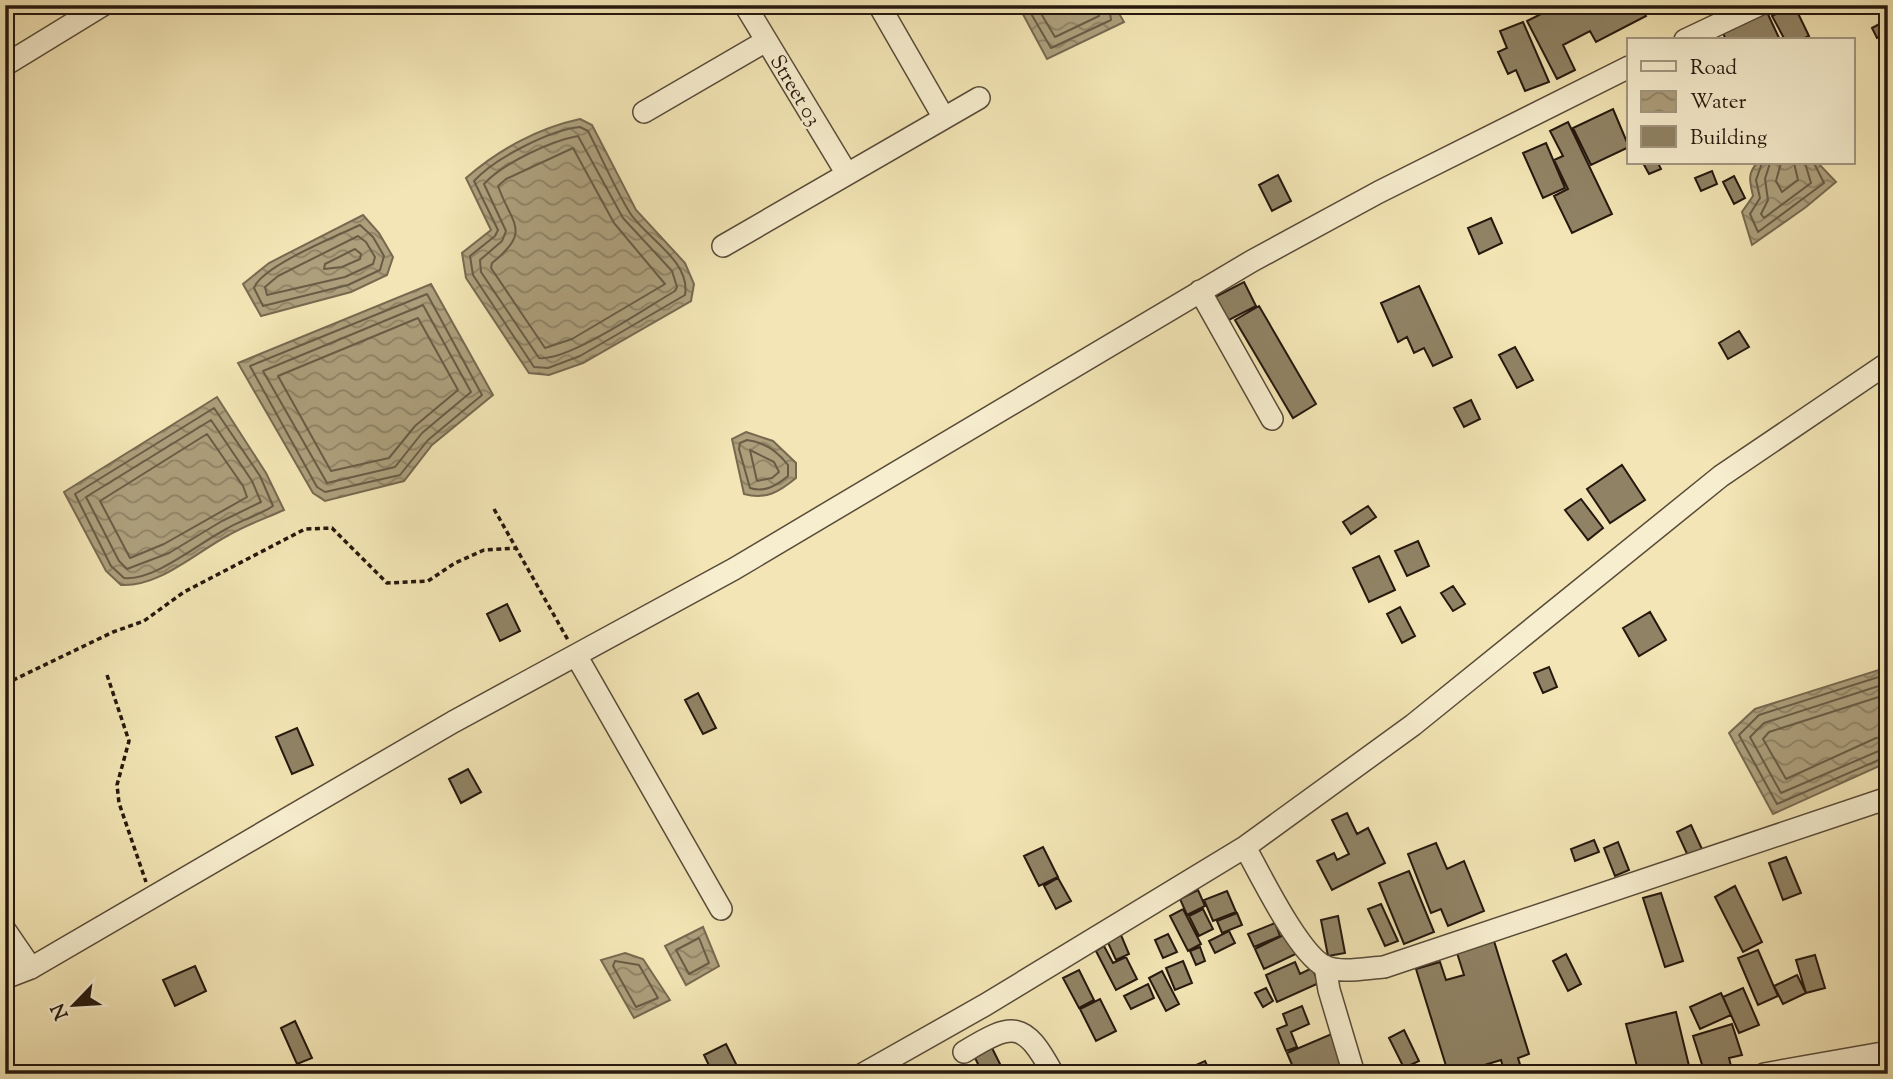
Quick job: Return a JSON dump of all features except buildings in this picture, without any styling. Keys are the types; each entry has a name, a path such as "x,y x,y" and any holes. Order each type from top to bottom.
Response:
{"street":[{"path":"5,65 103,5"},
{"name":"Street 03","path":"745,5 847,174"},
{"path":"878,5 944,118"},
{"path":"1689,38 1759,5"},
{"path":"644,112 766,41"},
{"path":"5,978 31,968 453,722 577,657 734,569 1200,291 1379,192 1627,68"},
{"path":"723,246 979,98"},
{"path":"1200,291 1272,419"},
{"path":"863,1074 985,1005 1245,848 1413,725 1721,476 1888,363"},
{"path":"577,657 721,909"},
{"path":"1245,848 1305,950 1325,966 1349,970 1384,967 1888,798"},
{"path":"5,930 31,968"},
{"path":"1325,966 1354,1074"},
{"path":"985,1005 999,1031"},
{"path":"964,1052 999,1031 1015,1031 1036,1043 1053,1074"},
{"path":"1764,1074 1888,1052"}],"path":[{"path":"494,509 577,657"},
{"path":"5,684 113,632 145,621 184,592 305,528 332,528 387,583 428,580 484,550 516,548"},
{"path":"107,675 129,741 117,785 119,803 152,897"}],"water":[{"path":"1018,5 1114,5 1124,22 1047,59"},
{"path":"580,119 592,125 636,210 685,263 694,284 691,301 583,363 549,375 529,373 466,278 462,253 491,230 466,178 519,141"},
{"path":"1756,164 1819,164 1836,182 1752,245 1742,212 1753,196 1750,182"},
{"path":"363,215 379,233 393,257 387,275 351,292 261,316 243,284 269,263"},
{"path":"431,284 493,395 432,445 404,481 325,501 313,493 238,363"},
{"path":"217,397 266,473 284,510 236,531 164,575 135,584 121,585 106,571 64,492"},
{"path":"746,432 773,441 796,463 796,478 772,494 744,494 732,439"},
{"path":"1888,667 1888,762 1773,814 1729,733 1755,709"},
{"path":"703,927 719,966 686,985 665,946"},
{"path":"625,953 643,959 670,1000 634,1018 601,960"}]}
